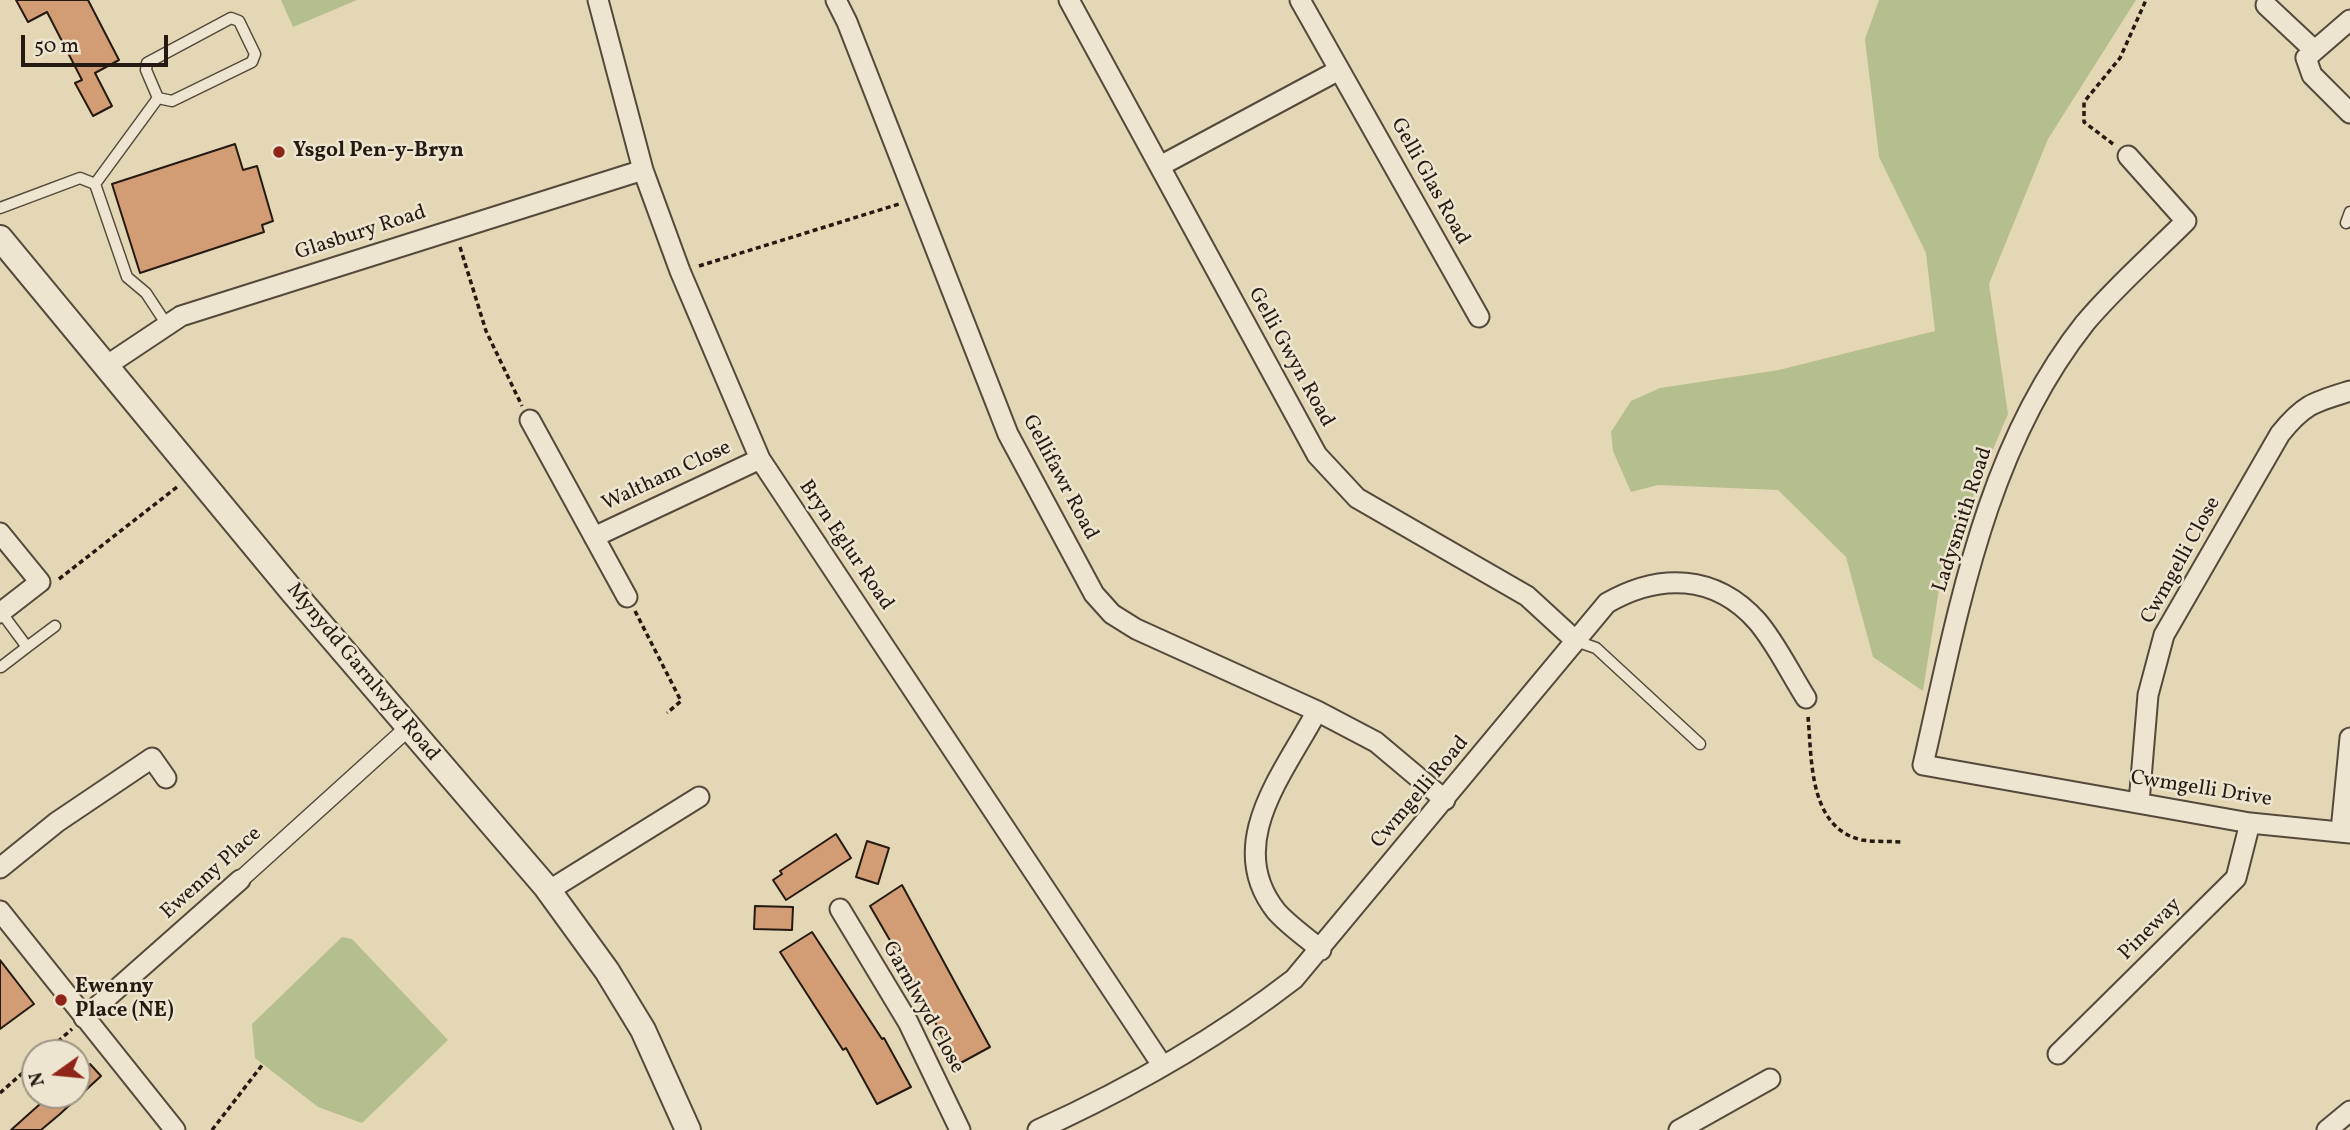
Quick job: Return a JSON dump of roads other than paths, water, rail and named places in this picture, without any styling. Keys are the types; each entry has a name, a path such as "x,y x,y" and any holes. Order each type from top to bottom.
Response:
{"street":[{"name":"Bryn Eglur Road","path":"598,0 643,170 680,271 760,459 1162,1065"},
{"name":"Gellifawr Road","path":"836,0 918,199 1008,434 1094,594 1112,614 1136,629 1317,711 1376,742 1445,800"},
{"name":"Gelli Gwyn Road","path":"1069,0 1317,455 1357,498 1527,596 1576,640"},
{"name":"Gelli Glas Road","path":"1300,0 1479,317"},
{"path":"2266,5 2314,50"},
{"path":"2350,20 2306,58 2312,75 2350,113"},
{"path":"1160,166 1339,69"},
{"name":"Ladysmith Road","path":"1923,765 1983,521 2014,440 2047,379 2085,323 2186,221 2128,156"},
{"name":"Glasbury Road","path":"106,366 181,316 643,170"},
{"name":"Mynydd Garnlwyd Road","path":"0,238 194,473 548,891 607,971 643,1030 688,1130"},
{"name":"Cwmgelli Close","path":"2139,803 2148,695 2164,635 2280,434 2298,412 2318,401 2350,391"},
{"name":"Waltham Close","path":"530,420 628,597"},
{"name":"Waltham Close","path":"594,537 760,459"},
{"path":"0,533 40,582 1,613"},
{"name":"Cwmgelli Road","path":"1038,1130 1100,1102 1242,1018 1294,979 1321,950 1607,603 1632,589 1662,582 1695,584 1726,595 1757,622 1806,698"},
{"path":"1317,711 1257,823 1253,857 1261,886 1277,911 1321,950"},
{"name":"Ewenny Place","path":"84,1018 408,728"},
{"path":"2345,832 2350,738"},
{"path":"0,868 57,822 152,758 166,778"},
{"name":"Cwmgelli Drive","path":"1923,765 2250,823 2345,832"},
{"path":"548,891 699,797"},
{"name":"Pineway","path":"2058,1054 2236,878 2250,823"},
{"name":"Garnlwyd Close","path":"840,909 908,1022 960,1130"},
{"path":"0,911 175,1130"},
{"path":"1679,1130 1770,1080"},
{"path":"2327,1130 2350,1111"}],"lane":[{"path":"231,18 239,21 255,54 252,62 172,101 158,98 146,70 148,63 231,18"},
{"path":"94,184 158,98"},
{"path":"0,208 80,178 94,184 127,277 146,293 167,325"},
{"path":"2346,223 2350,212"},
{"path":"1,613 27,647"},
{"path":"1,667 55,626"},
{"path":"1576,640 1596,648 1700,744"}],"place":[{"name":"Ysgol Pen-y-Bryn","path":"279,152"},
{"name":"Ewenny Place (NE)","path":"61,1000"}]}
